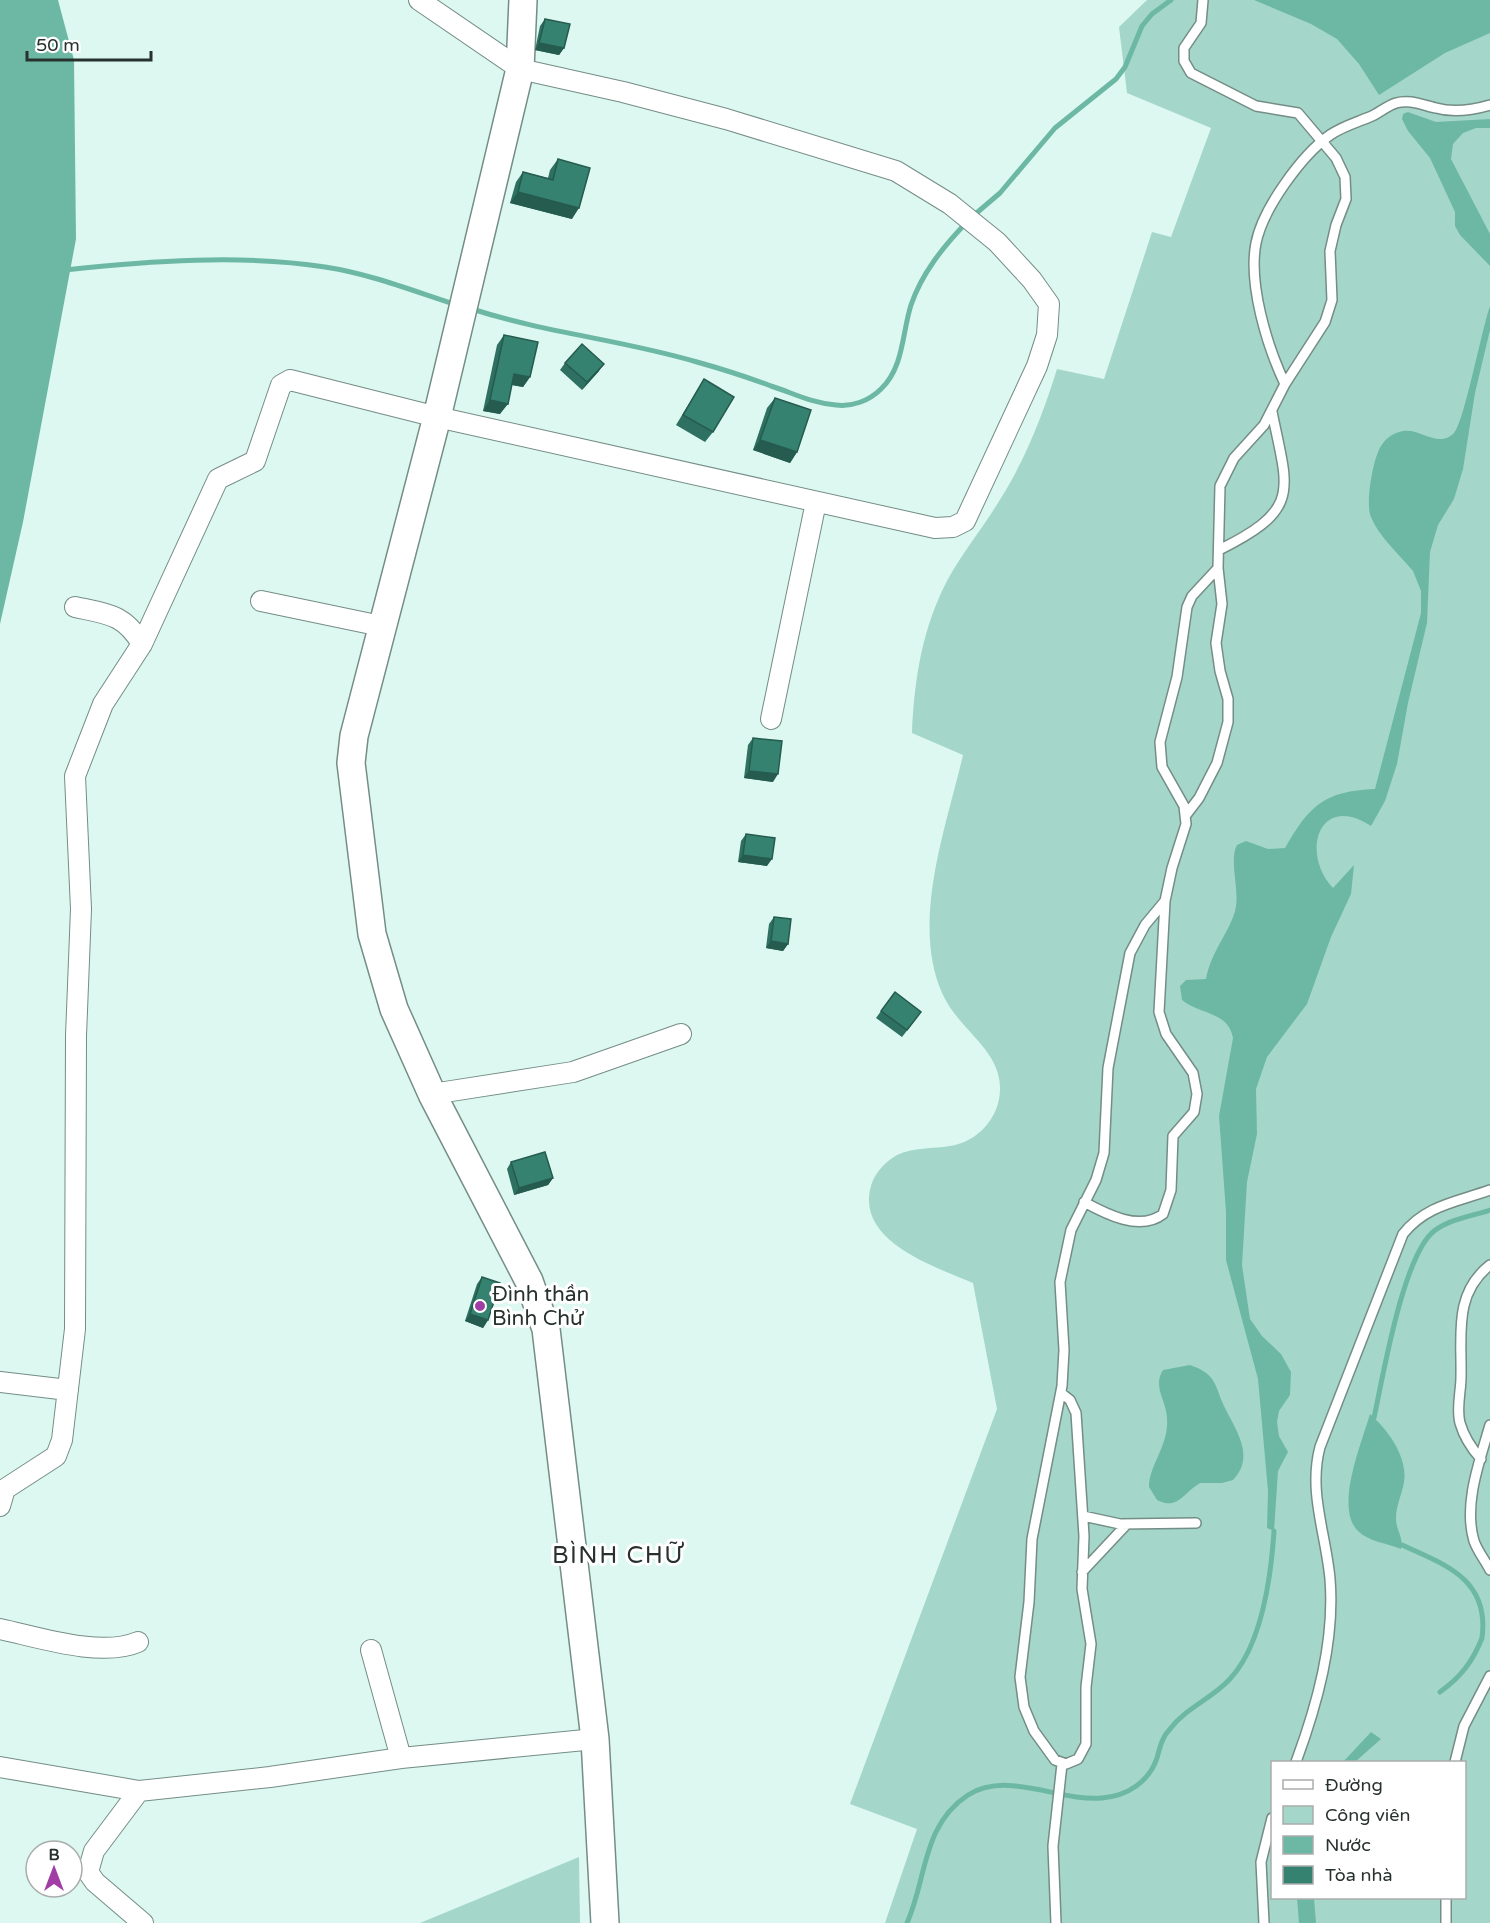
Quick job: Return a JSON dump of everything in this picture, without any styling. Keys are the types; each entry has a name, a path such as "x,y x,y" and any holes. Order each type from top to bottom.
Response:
{"street":[{"path":"0,1506 5,1489 56,1456 62,1440 75,1329 76,1036 81,909 75,776 103,704 142,644 218,479 255,461 284,382 290,380 436,417 935,528 953,527 965,521 1037,366 1047,335 1049,304 1032,280 983,231 921,184 871,162 623,92 520,69 419,0"},
{"path":"523,0 520,69 455,342 354,736 352,772 372,934 394,1008 432,1094 529,1281 546,1329 595,1739 604,1923"},
{"path":"771,719 816,502"},
{"path":"261,601 381,626"},
{"path":"75,607 123,619 133,629 142,644"},
{"path":"432,1094 573,1072 681,1034"},
{"path":"0,1382 68,1390"},
{"path":"0,1629 76,1645 105,1648 125,1648 138,1642"},
{"path":"371,1650 401,1758"},
{"path":"0,1767 139,1791 270,1777 401,1758 595,1739"},
{"path":"139,1791 94,1851 88,1872 95,1882 143,1923"}],"lane":[{"path":"1186,815 1209,779 1227,730 1228,699 1220,671 1216,643 1222,604 1218,568 1220,550 1218,496 1223,476 1234,458 1255,437 1272,412 1285,384 1325,322 1332,300 1332,237 1344,206 1347,188 1341,167 1298,113 1256,106 1191,73 1184,61 1184,48 1201,23 1203,3"},
{"path":"1285,384 1263,325 1255,269 1256,244 1260,230 1273,204 1293,175 1322,142 1343,127 1396,103 1415,102 1457,111 1490,105"},
{"path":"1220,550 1265,524 1283,496 1286,474 1272,412"},
{"path":"1084,1202 1107,1214 1131,1221 1151,1221 1163,1214 1171,1190 1173,1136 1179,1127 1190,1119 1196,1105 1197,1083 1193,1073 1166,1034 1159,1012 1165,901 1172,868 1184,833 1186,815 1184,806 1162,767 1160,742 1177,677 1186,607 1192,596 1218,568"},
{"path":"1062,1764 1046,1749 1031,1725 1021,1695 1020,1677 1029,1602 1032,1539 1061,1393 1064,1350 1060,1300 1062,1263 1071,1230 1096,1180 1104,1153 1108,1068 1128,961 1137,938 1165,901"},
{"path":"1296,1761 1318,1689 1330,1621 1330,1578 1314,1479 1320,1447 1403,1234 1411,1223 1431,1209 1490,1190"},
{"path":"1481,1460 1470,1445 1458,1414 1461,1378 1460,1331 1462,1308 1469,1290 1478,1275 1490,1265"},
{"path":"1061,1393 1070,1400 1076,1413 1083,1516 1082,1572 1091,1644 1086,1687 1086,1744 1078,1760 1062,1764"},
{"path":"1490,1425 1481,1460 1471,1520 1475,1543 1490,1570"},
{"path":"1083,1516 1127,1524 1196,1523"},
{"path":"1082,1572 1127,1524"},
{"path":"1455,1761 1464,1726 1490,1676"},
{"path":"1056,1923 1053,1866 1056,1806 1062,1764"},
{"path":"1264,1923 1261,1862 1271,1822"},
{"path":"1446,1899 1446,1923"}],"green space":[{"path":"1147,0 1490,0 1490,1923 885,1923 917,1829 850,1804 997,1409 973,1283 939,1269 903,1250 876,1224 870,1208 871,1185 876,1174 887,1162 897,1155 910,1151 960,1144 978,1134 992,1118 1000,1089 994,1063 987,1051 950,1007 943,995 934,967 930,938 930,907 934,876 963,755 912,733 920,660 929,625 942,591 1010,483 1040,419 1057,369 1104,379 1152,232 1171,237 1211,128 1127,93 1119,27"},
{"path":"579,1857 580,1923 420,1923"}],"water":[{"path":"0,0 58,0 74,60 76,239 23,522 0,624"},
{"path":"1254,0 1490,0 1490,33 1445,53 1379,95 1359,64 1337,39 1311,24"},
{"path":"1408,112 1436,122 1490,119 1490,128 1476,128 1463,133 1453,144 1451,159 1490,234 1490,266 1460,235 1455,226 1455,212 1430,158 1408,131 1402,119 1403,114"},
{"path":"1490,306 1490,330 1475,393 1463,469 1454,499 1438,525 1430,552 1427,623 1408,703 1397,764 1385,801 1371,826 1353,817 1338,816 1327,821 1320,831 1317,844 1318,859 1323,874 1333,888 1354,865 1351,894 1331,937 1307,1004 1267,1057 1256,1089 1257,1134 1247,1182 1242,1265 1250,1319 1262,1336 1281,1354 1291,1372 1290,1395 1279,1411 1277,1422 1279,1436 1288,1452 1278,1471 1274,1531 1267,1528 1268,1491 1258,1379 1226,1260 1226,1212 1219,1116 1233,1038 1230,1029 1219,1018 1182,1000 1180,986 1186,980 1206,979 1212,958 1231,923 1237,899 1234,858 1237,845 1246,841 1268,849 1285,848 1302,821 1330,797 1357,790 1375,789 1421,613 1421,591 1413,571 1384,539 1371,517 1369,492 1373,470 1381,446 1396,433 1410,431 1442,439 1454,433 1463,412"},
{"path":"1190,1365 1206,1373 1214,1383 1239,1436 1243,1462 1233,1480 1222,1483 1200,1483 1176,1502 1164,1503 1157,1500 1149,1487 1167,1428 1166,1412 1159,1388 1160,1376 1163,1370"},
{"path":"1370,1414 1390,1436 1403,1463 1404,1482 1396,1518 1401,1549 1367,1538 1351,1521 1349,1491 1352,1474"},
{"path":"1371,1732 1381,1739 1356,1761 1344,1761"},
{"path":"1297,1899 1314,1899 1316,1923 1299,1923"}],"building":[{"path":"545,19 570,24 564,48 539,43"},
{"path":"558,159 590,168 579,208 518,192 523,172 553,180"},
{"path":"504,335 538,342 530,377 514,374 508,404 490,400"},
{"path":"582,344 604,364 587,382 565,363"},
{"path":"704,379 734,397 713,432 683,415"},
{"path":"775,398 811,410 797,452 760,440"},
{"path":"753,738 782,741 778,774 749,771"},
{"path":"746,834 775,838 772,859 743,855"},
{"path":"774,917 791,919 788,944 771,941"},
{"path":"895,992 921,1012 907,1030 881,1011"},
{"path":"545,1152 553,1178 519,1188 511,1162"},
{"name":"Đình thần Bình Chử","path":"482,1277 500,1283 488,1320 470,1314"}],"waterway":[{"path":"973,216 1000,193 1055,128 1116,79 1125,67 1142,26 1152,14 1171,0"},
{"path":"472,309 528,324 669,354 734,373 810,400 848,405 871,397 889,380 898,360 911,305 921,282 941,251 966,223"},
{"path":"65,270 195,260 294,263 359,274 457,305"},
{"path":"1374,1418 1396,1318 1413,1265 1423,1244 1440,1227 1490,1210"},
{"path":"907,1923 934,1837 942,1821 953,1807 968,1795 983,1788 1000,1785 1069,1796 1102,1798 1128,1791 1143,1781 1153,1767 1167,1732 1183,1715 1229,1680 1250,1649 1263,1610 1274,1531"},
{"path":"1402,1545 1433,1559 1460,1576 1471,1587 1479,1601 1483,1618 1482,1638 1466,1668 1440,1692"}],"place":[{"name":"Đình thần Bình Chử","path":"480,1306"}],"district":[{"name":"BÌNH CHỮ","path":"618,1555"}]}
